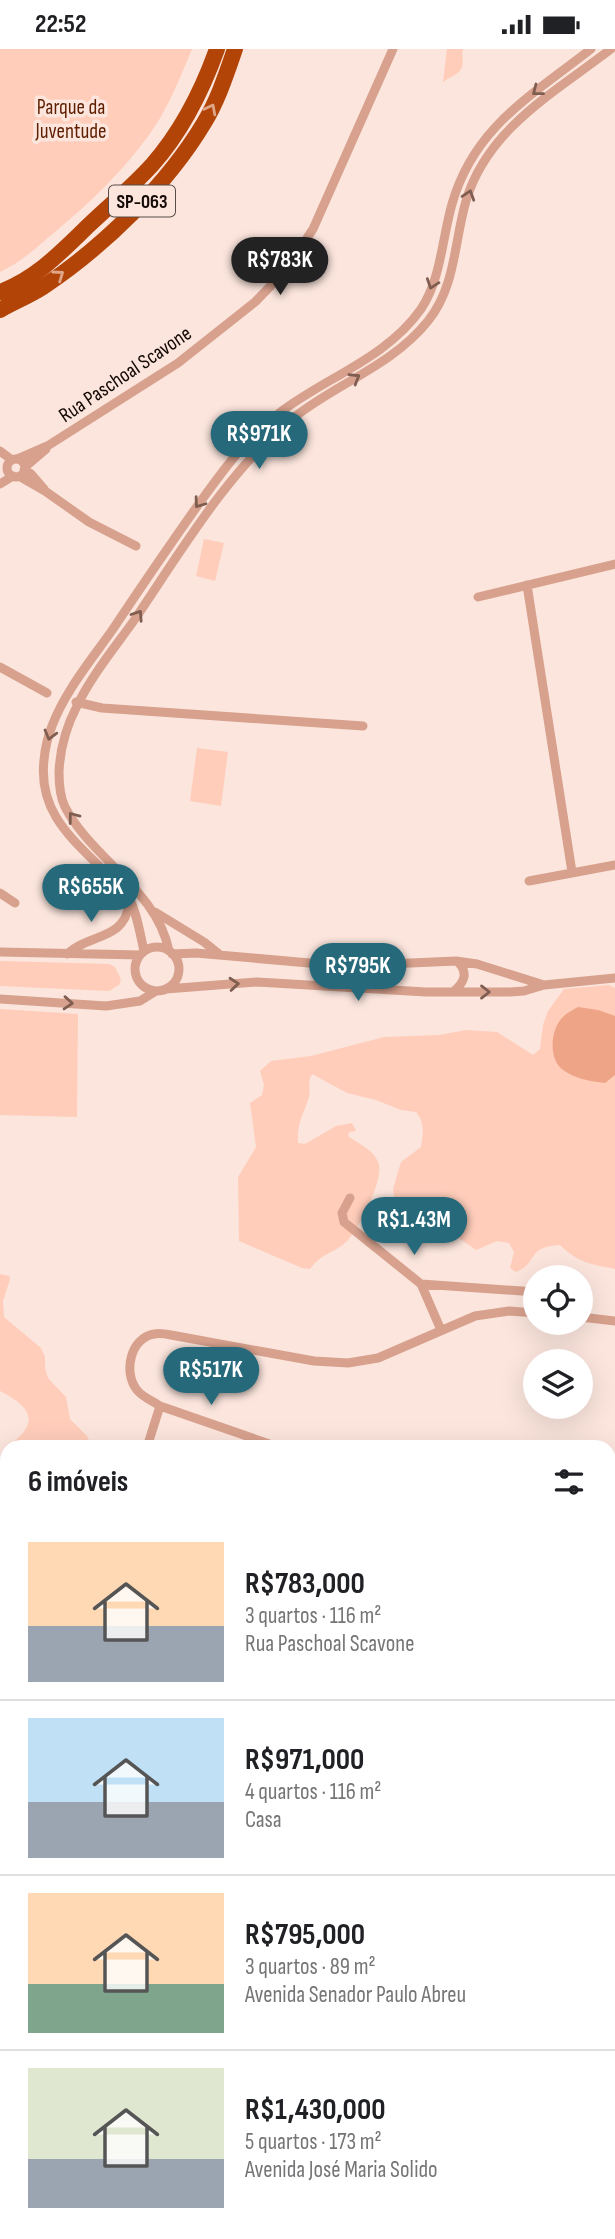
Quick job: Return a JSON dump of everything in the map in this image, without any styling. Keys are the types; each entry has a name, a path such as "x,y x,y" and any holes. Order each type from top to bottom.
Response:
{"highway":[{"name":"SP-063","path":"0,292 20,284 44,269 152,165 178,131 203,88 217,49"},
{"name":"SP-063","path":"0,310 40,289 72,266 149,194 185,152 204,123 221,91 235,49"}],"street":[{"name":"Rua Paschoal Scavone","path":"0,485 12,468 178,363 256,302 286,270 313,229 393,49"},
{"path":"591,49 492,129 464,168 447,223 432,289 406,326 382,348 278,414 252,436 225,468 169,545 67,697 52,726 44,760 45,795 54,817 130,899 142,953 136,963 136,976 142,985 161,990 257,982 453,992 510,992 544,985 615,978"},
{"path":"0,999 106,1006 140,1000 175,982 178,966 152,910 65,807 59,775 60,751 78,703 181,551 262,444 293,418 401,348 429,320 452,274 473,180 494,144 510,126 611,49"},
{"path":"447,223 461,228"},
{"path":"0,451 12,468 89,521 136,546"},
{"path":"169,545 181,551"},
{"path":"478,597 615,564"},
{"path":"527,585 572,872"},
{"path":"0,667 47,693"},
{"path":"67,697 78,703 102,708 363,726"},
{"path":"529,881 615,865"},
{"path":"0,893 15,903"},
{"path":"67,954 75,946 121,926 127,917 130,899"},
{"path":"152,910 220,955"},
{"path":"0,952 142,953 159,947 170,952 343,966 456,961 477,964 544,985"},
{"path":"453,992 464,980 465,973 456,961"},
{"path":"350,1198 342,1213 344,1222 421,1284 441,1331"},
{"path":"421,1284 523,1291"},
{"path":"258,1440 160,1406 138,1392 132,1382 130,1364 133,1349 141,1340 153,1334 171,1335 314,1361 348,1363 378,1358 475,1316 509,1311 523,1312"},
{"path":"593,1318 615,1321"},
{"path":"150,1440 160,1406"}],"green space":[{"name":"Parque da Juventude","path":"0,49 192,49 162,115 128,161 106,186 69,220 23,259 0,272"},
{"path":"447,49 463,49 463,65 459,72 443,82"},
{"path":"204,539 224,543 215,581 196,576"},
{"path":"197,748 228,752 221,806 190,801"},
{"path":"0,961 109,964 115,967 121,979 119,985 109,991 0,986"},
{"path":"609,985 615,988 615,1269 585,1262 560,1245 549,1246 537,1252 528,1264 516,1272 510,1268 514,1252 509,1243 497,1241 476,1250 459,1238 409,1224 395,1205 393,1189 401,1162 421,1147 423,1128 419,1116 416,1112 347,1093 312,1074 309,1097 299,1124 298,1143 305,1144 336,1126 352,1123 356,1131 349,1132 348,1136 371,1152 379,1165 377,1183 368,1206 345,1243 310,1269 239,1241 238,1177 256,1147 250,1103 262,1095 264,1085 260,1071 271,1061 311,1056 384,1037 439,1035 466,1030 497,1032 533,1055 540,1049 548,1011 564,989"},
{"path":"0,1009 78,1014 77,1117 0,1115"},
{"path":"0,1274 9,1276 10,1279 3,1301 4,1317 41,1348 48,1378 66,1397 70,1419 89,1440 16,1440 25,1430 28,1417 22,1406 0,1391"}],"shaded area":[{"path":"578,1007 615,1016 615,1075 605,1083 573,1076 563,1070 555,1059 553,1043 559,1021"}]}
